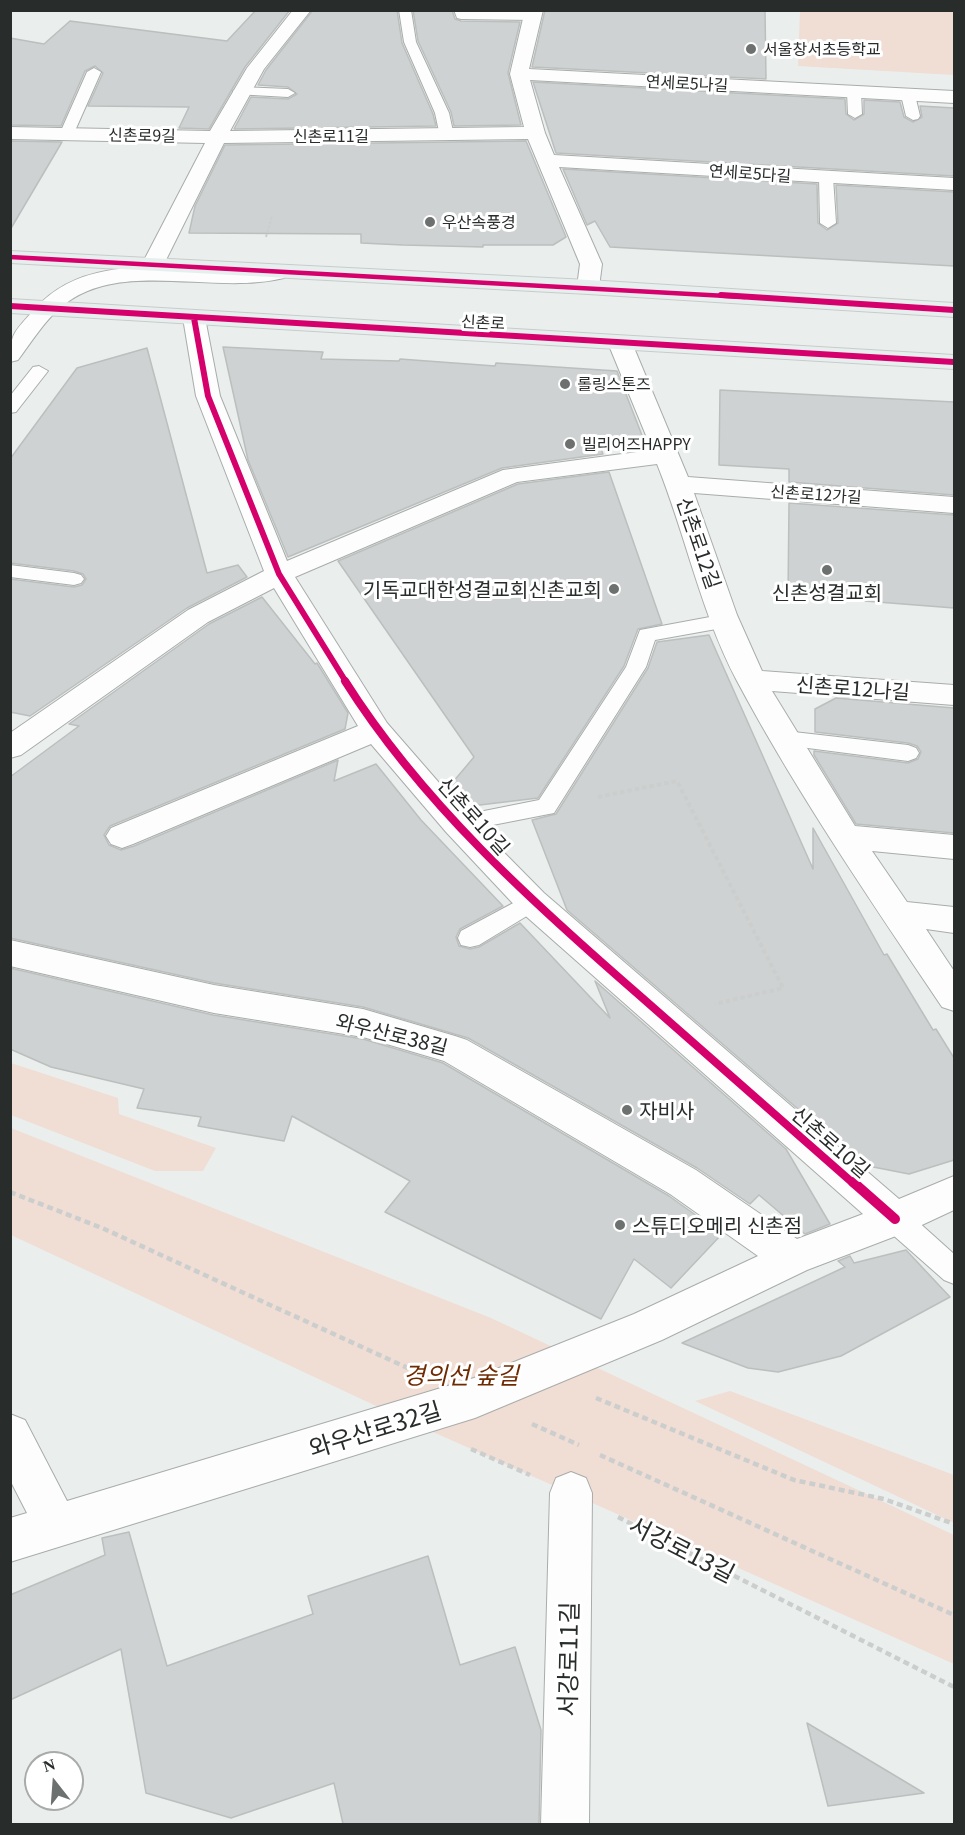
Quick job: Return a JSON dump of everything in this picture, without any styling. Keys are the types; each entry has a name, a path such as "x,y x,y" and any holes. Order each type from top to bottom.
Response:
{"main road":[{"path":"10,257 276,273 588,287 953,311"},
{"name":"신촌로","path":"10,306 954,362"}],"street":[{"path":"152,266 240,91 284,29 303,10"},
{"path":"533,13 519,74 545,160 591,264 588,287"},
{"name":"연세로5나길","path":"519,74 954,97"},
{"name":"신촌로9길","path":"10,133 216,137"},
{"name":"신촌로11길","path":"216,137 447,136 535,133"},
{"name":"연세로5다길","path":"545,160 954,184"},
{"path":"10,354 47,308 76,287 120,276 244,279 276,273"},
{"name":"신촌로10길","path":"194,318 208,396 279,574 376,730 457,824 532,902 895,1219"},
{"name":"신촌로12길","path":"620,343 664,456 678,484 726,621 751,680 784,740 845,837 954,997"},
{"path":"10,748 198,616 279,574 512,475 664,456"},
{"name":"신촌로12가길","path":"678,484 954,505"},
{"name":"신촌로12나길","path":"751,680 954,695"},
{"path":"122,836 376,730"},
{"path":"845,837 954,847"},
{"path":"895,913 954,920"},
{"name":"와우산로38길","path":"10,953 214,999 363,1023 455,1050 683,1182 793,1258"},
{"name":"와우산로32길","path":"10,1540 55,1524 475,1398 648,1327 793,1258 895,1219 954,1192"},
{"path":"10,1434 55,1524"},
{"name":"서강로11길","path":"571,1493 573,1824"}],"lane":[{"path":"405,10 410,42 442,113 447,136"},
{"path":"460,10 461,15 533,13"},
{"path":"67,134 94,72"},
{"path":"240,91 288,93"},
{"path":"854,93 855,114"},
{"path":"908,95 913,116"},
{"path":"826,177 828,223"},
{"path":"10,408 39,370"},
{"path":"10,571 74,579"},
{"path":"546,807 636,667 647,635 726,621"},
{"path":"784,740 908,753"},
{"name":"신촌로10길","path":"457,824 546,807"},
{"path":"470,938 532,902"},
{"path":"895,1219 954,1271"}],"path":[{"path":"265,241 272,216"},
{"path":"546,807 676,781 783,988 662,1017"},
{"path":"10,1192 102,1228"},
{"path":"535,1372 794,1480 884,1499 954,1524"}],"green space":[{"path":"800,11 954,11 954,75 798,66"},
{"path":"11,1063 118,1098 119,1114 216,1148 203,1171 155,1171 11,1115"},
{"name":"경의선 숲길","path":"11,1128 491,1318 954,1535 954,1664 406,1420 11,1235"},
{"path":"730,1391 954,1475 954,1523 695,1401"}],"building":[{"path":"256,10 290,10 245,67 209,129 179,128 189,107 88,106 103,73 95,66 85,71 61,126 10,125 10,38 44,44 70,21 227,41"},
{"path":"313,10 397,10 402,43 436,126 234,129 251,97 288,99 297,94 288,87 258,85 266,70"},
{"path":"413,10 452,10 455,19 461,21 520,22 508,73 521,125 454,126 451,112 418,41"},
{"path":"545,10 765,10 766,79 532,67"},
{"path":"533,82 845,99 846,114 854,120 864,114 864,100 900,102 904,117 913,122 922,117 920,106 954,108 954,176 556,153"},
{"path":"10,141 62,142 10,230"},
{"path":"526,141 566,237 553,245 483,245 483,247 403,245 361,243 361,234 189,233 195,206 225,145"},
{"path":"563,169 817,184 818,223 827,230 838,223 836,185 954,192 954,266 610,247 595,221 587,225"},
{"path":"223,347 323,352 321,359 399,361 400,359 617,371 645,443 601,449 603,454 502,468 288,557 248,460"},
{"path":"147,348 207,573 238,565 247,577 187,608 30,716 10,712 10,579 74,587 82,585 86,579 83,574 74,571 10,563 10,459 77,368"},
{"path":"720,390 954,402 954,495 789,482 789,469 719,465"},
{"path":"609,472 662,624 638,629 624,666 538,798 463,807 447,789 474,757 338,561 518,484"},
{"path":"789,503 954,515 954,608 788,595"},
{"path":"262,597 315,664 317,663 348,713 345,729 110,826 104,835 109,845 121,850 134,846 338,760 334,781 376,764 421,820 503,906 460,929 456,937 459,946 470,949 479,947 520,923 610,1018 595,981 786,1149 830,1224 805,1234 759,1195 750,1204 697,1168 468,1038 363,1007 214,983 10,938 10,777 79,726 69,724 209,624"},
{"path":"709,635 813,869 813,828 884,955 887,954 933,1030 936,1029 954,1058 954,1160 909,1174 863,1165 567,910 532,820 556,814 648,668 657,642"},
{"path":"836,698 954,708 954,833 856,824 814,755 814,751 908,763 918,759 921,752 917,746 908,743 815,732 815,709"},
{"path":"10,968 213,1015 363,1039 443,1063 669,1196 722,1234 671,1288 634,1259 601,1319 385,1212 410,1181 292,1116 284,1141 198,1126 201,1117 137,1108 144,1089 51,1067 10,1049"},
{"path":"906,1250 950,1297 841,1356 778,1372 748,1368 682,1343 845,1267 838,1261 850,1256 854,1263"},
{"path":"129,1532 167,1666 313,1614 308,1596 428,1556 460,1665 515,1647 541,1730 539,1824 343,1824 334,1783 231,1818 146,1793 121,1649 10,1700 10,1595 105,1555 102,1538"},
{"path":"807,1723 924,1793 828,1806"}],"cycle path":[{"path":"10,257 588,287 954,310"},
{"path":"10,306 954,362"},
{"path":"194,318 208,396 279,574 376,730 457,824 532,902 895,1219"}],"place":[{"name":"서울창서초등학교","path":"751,49"},
{"name":"우산속풍경","path":"430,222"},
{"name":"롤링스톤즈","path":"565,384"},
{"name":"빌리어즈HAPPY","path":"570,444"},
{"name":"신촌성결교회","path":"827,570"},
{"name":"기독교대한성결교회신촌교회","path":"614,589"},
{"name":"자비사","path":"627,1110"},
{"name":"스튜디오메리 신촌점","path":"620,1225"}]}
